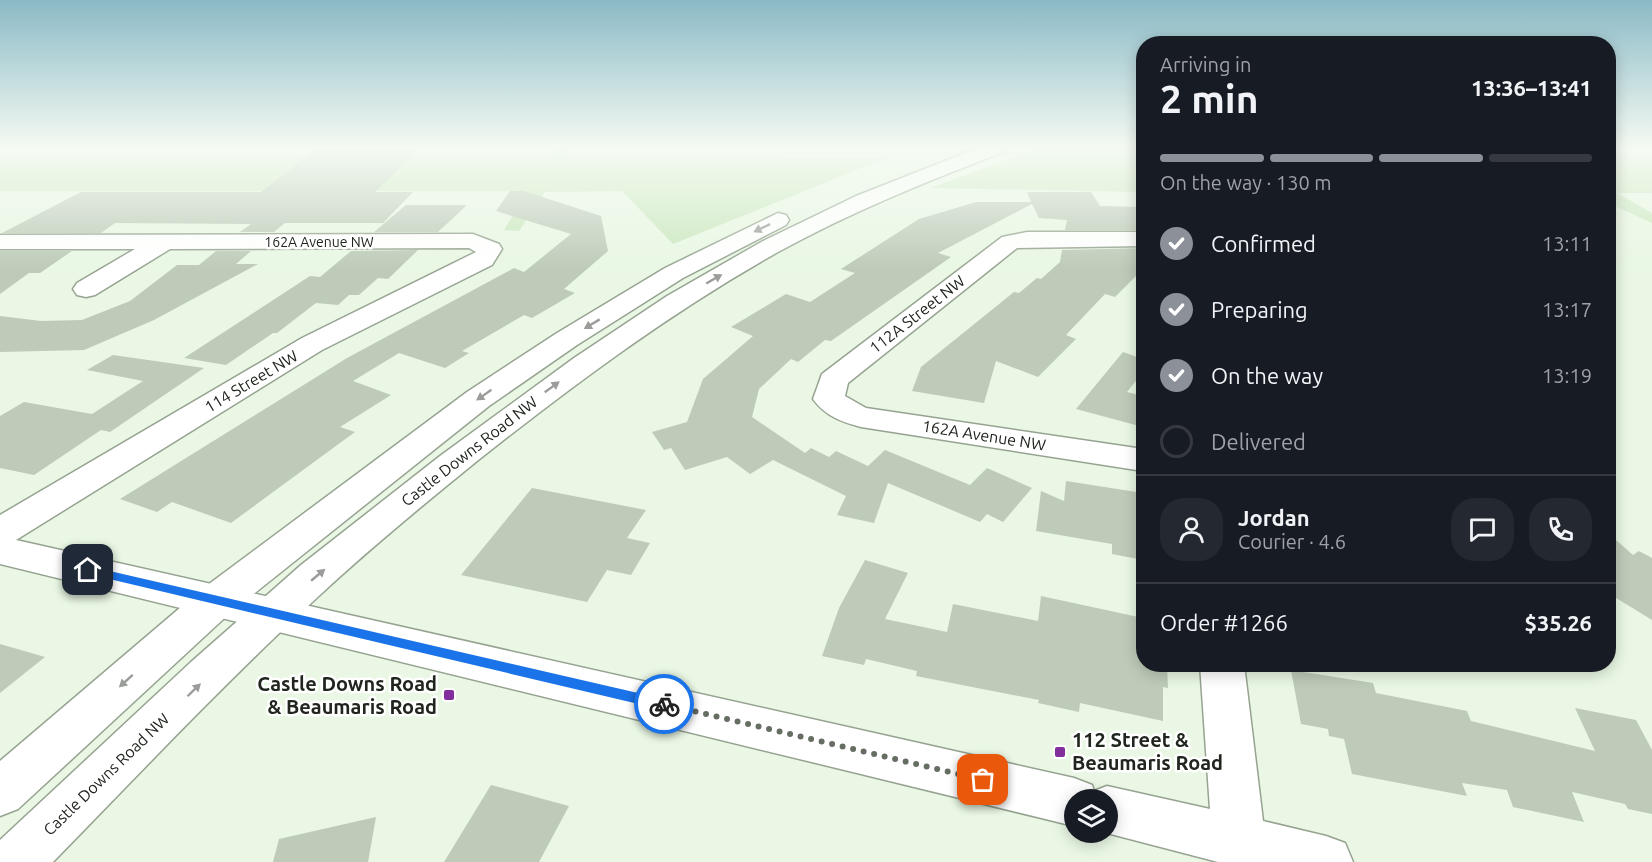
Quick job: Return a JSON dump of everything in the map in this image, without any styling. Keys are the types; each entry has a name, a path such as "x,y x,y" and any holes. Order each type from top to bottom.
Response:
{"street":[{"name":"Castle Downs Road NW","path":"16,862 244,607 478,399 567,339 674,273 736,240 848,188"},
{"name":"Castle Downs Road NW","path":"0,793 244,607 403,503 520,411 603,350 707,283 849,207 893,188"},
{"name":"112A Street NW","path":"830,399 833,380 1004,246 1018,239 1136,239"},
{"name":"162A Avenue NW","path":"0,242 473,241"},
{"name":"114 Street NW","path":"0,532 312,344 483,260 490,249 473,241"},
{"path":"86,289 165,242"},
{"name":"162A Avenue NW","path":"830,399 846,412 861,417 1136,459"},
{"path":"0,550 1064,800"},
{"path":"1223,672 1242,852"},
{"path":"1118,813 1242,852 1326,862"}],"green space":[{"path":"0,188 811,188 673,244 622,191 545,192 519,231 504,230 527,191 0,191"},
{"path":"942,188 1136,188 1136,192"},
{"path":"1616,188 1652,188 1652,193 1617,193 1652,213 1652,223 1616,207"}],"building":[{"path":"266,188 379,188 375,192 413,192 383,223 285,223 274,232 240,232 251,224 115,223 101,233 2,233 81,192 261,192"},
{"path":"510,191 524,191 601,216 608,251 564,289 575,293 532,318 524,315 462,351 469,353 445,368 399,353 353,381 391,395 340,427 355,432 231,523 172,502 157,512 120,499 347,358 514,268 524,272 571,234 496,211"},
{"path":"1027,192 1091,192 1100,206 1136,207 1136,230 1065,230 1067,220 1039,218 1032,204 938,253 951,257 831,341 825,340 798,362 791,359 759,389 752,417 805,453 811,448 829,457 836,451 868,466 885,450 970,485 987,468 1032,488 1003,522 987,514 980,522 888,483 874,523 837,515 846,496 773,460 750,474 727,457 685,470 671,448 664,450 652,432 687,422 703,379 753,336 731,327 786,294 810,302 855,273 841,269 919,219 976,202 1031,202"},
{"path":"406,205 467,205 438,232 374,232"},
{"path":"1136,248 1136,276 1115,297 1105,294 1066,335 1076,339 1038,377 996,361 984,403 912,391 921,367 1014,292 1019,293 1037,278 1041,279 1060,262 1062,250"},
{"path":"418,250 388,279 378,278 359,295 349,295 338,305 316,303 277,333 273,333 226,365 184,358 310,276 320,277 351,251"},
{"path":"0,251 72,251 40,273 29,273 0,294"},
{"path":"216,251 251,251 236,264 258,264 154,320 84,350 0,352 0,316 41,321 82,320 130,301 177,265 199,265"},
{"path":"1123,352 1136,357 1136,381 1127,392 1136,394 1136,425 1076,409"},
{"path":"113,355 204,368 110,432 101,430 34,475 0,468 0,416 24,402 92,414 143,381 87,370"},
{"path":"1066,481 1136,492 1136,559 1112,554 1112,544 1036,531 1041,491 1064,501"},
{"path":"532,488 646,510 627,538 650,543 631,575 607,570 587,602 461,575"},
{"path":"1616,540 1633,555 1639,551 1652,558 1652,620 1616,598"},
{"path":"865,560 908,573 885,619 947,632 953,604 1038,621 1041,596 1136,616 1136,672 1167,672 1168,688 1163,687 1163,721 1080,703 1079,712 1038,703 1039,700 916,676 917,671 866,659 864,665 822,656 839,608"},
{"path":"0,644 45,657 0,693"},
{"path":"1291,672 1373,683 1376,693 1467,711 1471,721 1595,751 1575,708 1636,720 1652,750 1652,814 1628,809 1625,804 1572,792 1584,822 1513,807 1507,790 1462,783 1467,796 1352,774 1344,739 1329,736 1328,729 1301,724"},
{"path":"491,785 569,806 539,862 444,862"},
{"path":"376,817 368,862 273,862 279,839"}],"way so far":[{"path":"664,704 983,780"}],"place":[{"name":"Castle Downs Road & Beaumaris Road","path":"449,695"},
{"name":"112 Street & Beaumaris Road","path":"1060,752"}],"route":[{"path":"88,570 664,704"}]}
